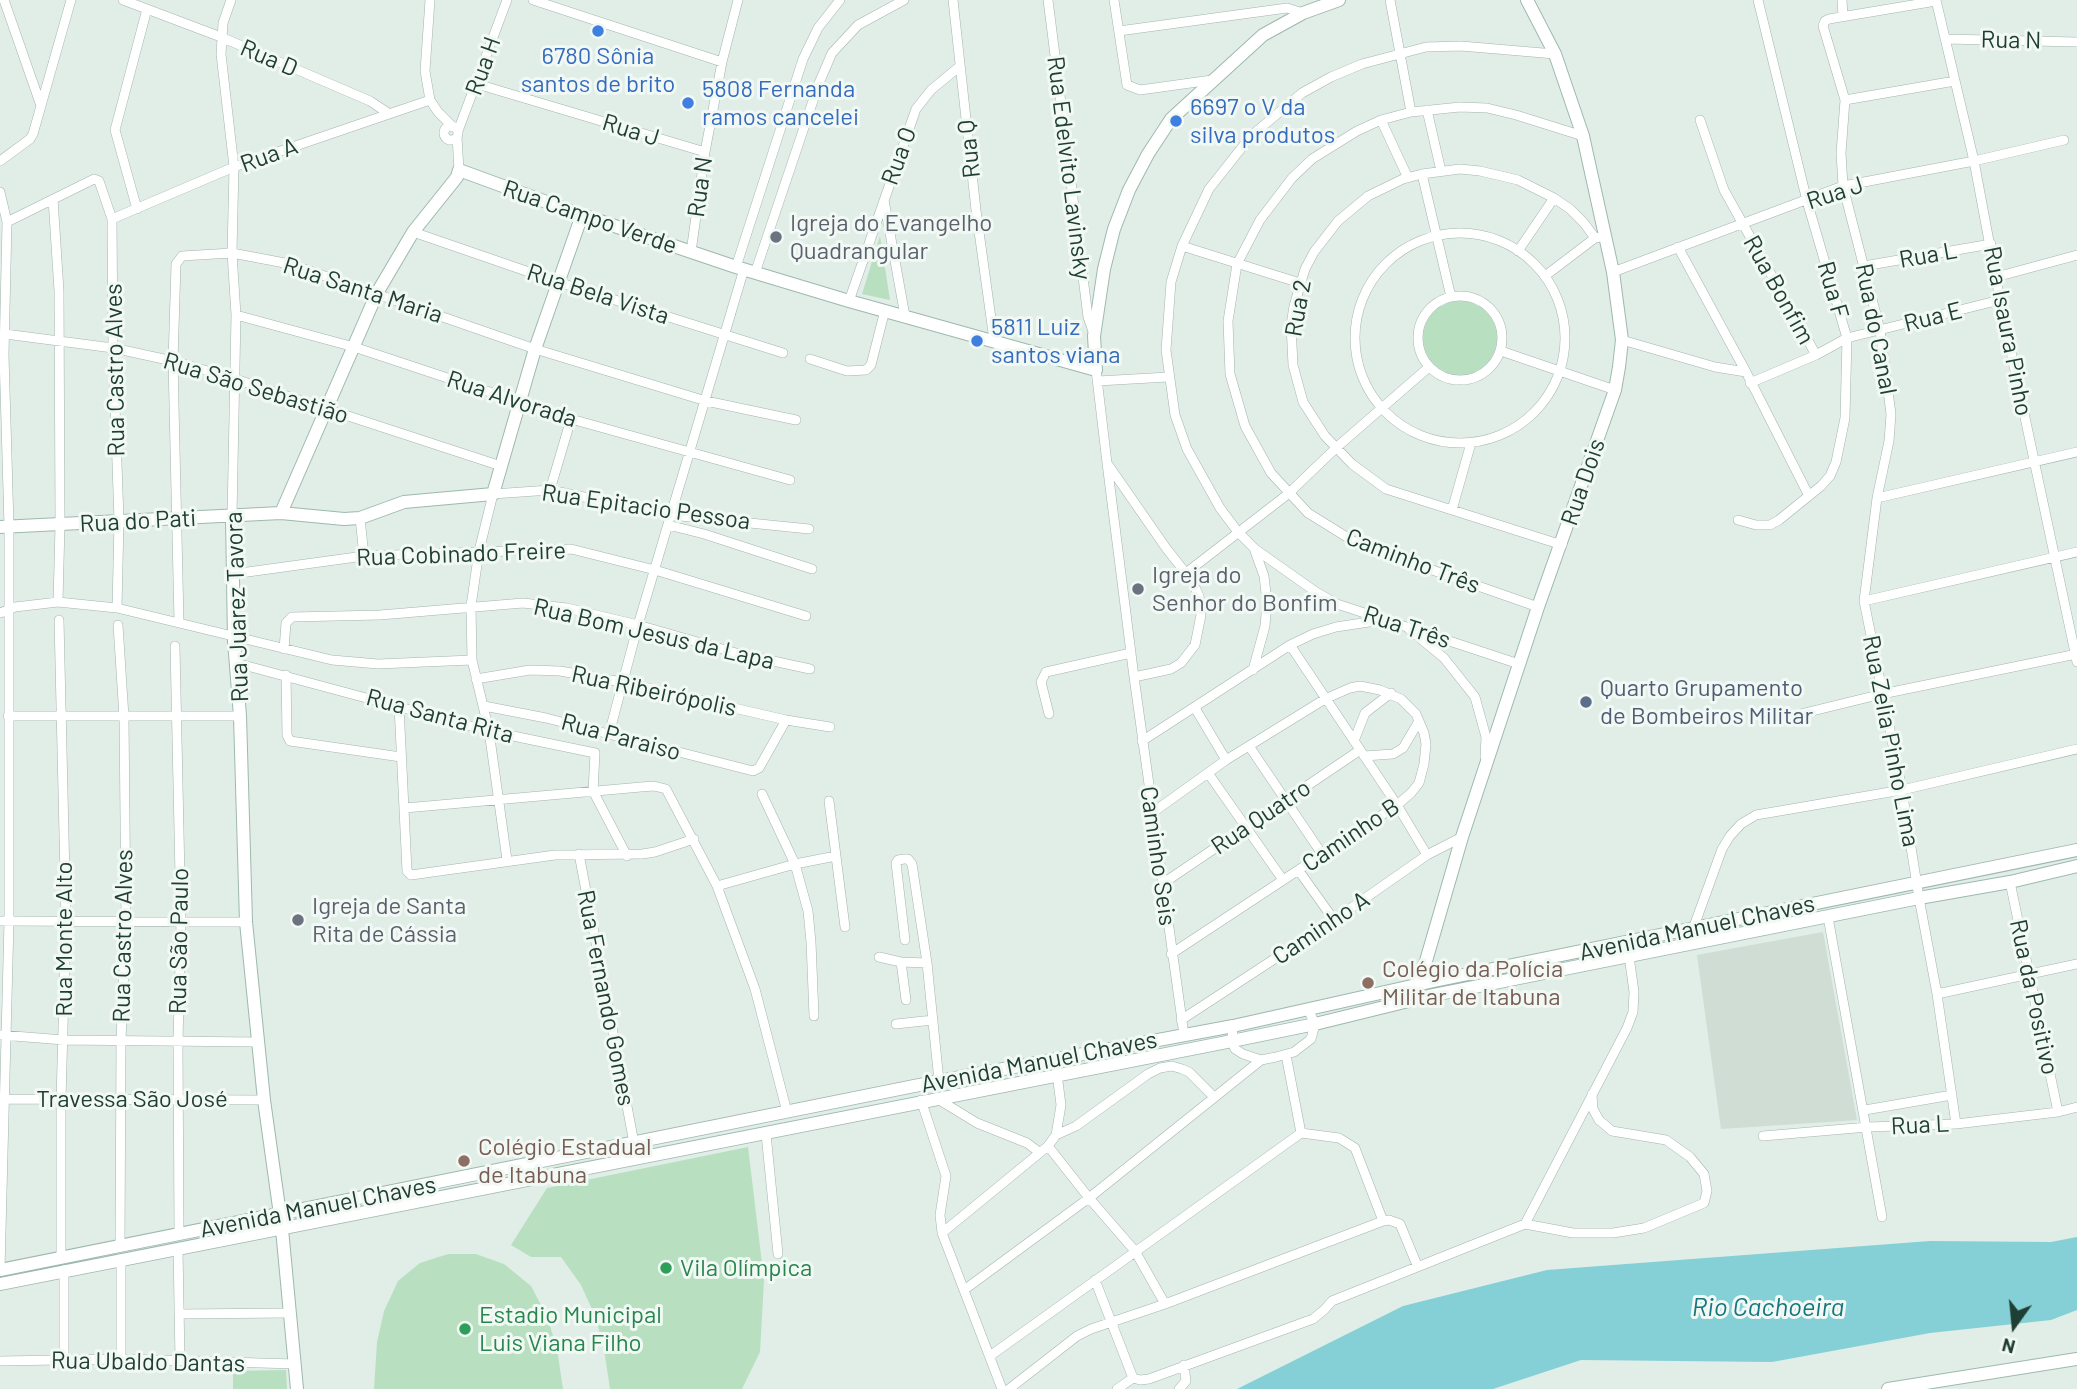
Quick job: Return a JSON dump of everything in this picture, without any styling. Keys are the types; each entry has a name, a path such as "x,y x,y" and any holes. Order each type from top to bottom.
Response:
{"street":[{"path":"4,0 40,103"},
{"path":"0,161 30,139 71,0"},
{"name":"Rua D","path":"122,0 221,37 370,101 388,113"},
{"name":"Rua Juarez Tavora","path":"231,0 221,37 234,167 234,638 240,716 246,922 264,1100 282,1229"},
{"path":"430,0 425,71 430,100 456,131"},
{"name":"Rua H","path":"459,168 456,131 477,84 507,0"},
{"path":"533,0 722,62"},
{"name":"Rua N","path":"691,252 705,152 722,62 738,0"},
{"path":"745,270 803,59 818,28 840,0"},
{"path":"609,734 723,334 745,270 819,83 832,53 858,25 904,0"},
{"name":"Rua Q","path":"953,0 976,210 994,340"},
{"name":"Rua Edelvito Lavinsky","path":"1048,0 1088,317 1094,336"},
{"path":"1114,0 1125,80 1132,89 1212,80"},
{"path":"1119,31 1309,7 1339,0"},
{"path":"1390,0 1411,112"},
{"name":"Rua Dois","path":"1415,986 1426,961 1462,837 1538,607 1615,390 1622,340 1613,272 1600,237 1583,136 1555,54 1527,0"},
{"name":"Rua F","path":"1738,520 1756,525 1770,525 1809,496 1830,476 1836,462 1845,418 1847,338 1807,201 1758,0"},
{"path":"1842,0 1843,16"},
{"path":"1936,0 1843,16 1825,21 1823,26 1845,100 1955,81"},
{"name":"Rua Isaura Pinho","path":"1936,0 1974,161 2000,300 2077,657"},
{"path":"1168,377 1097,375 1094,336 1104,269 1114,229 1129,190 1148,153 1171,119 1263,35 1309,7"},
{"path":"137,209 116,140 117,118 147,9"},
{"name":"Rua N","path":"1945,39 2077,42"},
{"name":"Rua Três","path":"1519,664 1337,604 1316,593 1255,549 1238,533 1220,508 1186,449 1175,415 1166,350 1171,282 1182,246 1209,189 1251,136 1302,93 1362,64 1426,47 1461,46 1555,54"},
{"name":"Rua O","path":"849,301 916,109 931,90 960,66"},
{"name":"Rua J","path":"477,84 705,152"},
{"name":"Rua A","path":"112,219 234,167 430,100"},
{"name":"Rua do Canal","path":"1845,100 1841,153 1843,186 1881,330 1891,414 1864,601"},
{"name":"Caminho Três","path":"1538,607 1358,544 1308,513 1288,494 1257,450 1236,401 1228,348 1228,321 1237,264 1260,220 1292,178 1334,144 1381,120 1411,112 1460,107 1487,108 1583,136"},
{"path":"1427,110 1441,171"},
{"path":"281,513 377,293 413,232 457,177 459,168 438,112"},
{"path":"1381,120 1408,178"},
{"name":"Rua Bonfim","path":"1700,120 1724,190 1816,355"},
{"path":"446,135 447,127 456,131"},
{"name":"Rua J","path":"1613,272 1843,186 1974,161 2064,140"},
{"name":"Rua Campo Verde","path":"459,168 582,215 745,270 994,340 1097,375"},
{"name":"Rua 2","path":"1562,545 1386,489 1367,477 1325,436 1303,402 1293,365 1291,326 1300,283 1314,252 1338,221 1368,196 1408,178 1441,171 1470,170 1499,174 1554,198 1600,237"},
{"path":"1422,174 1451,297"},
{"name":"Rua Castro Alves","path":"53,200 94,178 99,181 112,219 119,521 117,608"},
{"path":"0,1270 8,716 4,643 6,613 2,355 5,334 7,222 1,197"},
{"path":"884,198 905,316"},
{"path":"1518,251 1554,198"},
{"path":"7,222 53,200 59,291 58,601"},
{"path":"507,860 485,709 472,660 471,606 479,551 493,494 535,349 582,215"},
{"name":"Rua Bela Vista","path":"413,232 558,282 783,353"},
{"path":"1436,236 1485,236 1518,251 1545,276 1558,298 1564,321 1566,346 1561,370 1544,403 1527,420 1494,438 1471,443 1446,442 1422,436 1401,425 1382,409 1368,389 1359,367 1355,330 1360,307 1376,275 1393,257 1413,244 1436,236"},
{"path":"1545,276 1600,237"},
{"name":"Rua L","path":"1864,266 1991,244"},
{"path":"1182,246 1300,283"},
{"path":"1678,247 1809,496"},
{"name":"Rua Santa Maria","path":"179,622 173,361 177,261 182,256 232,253 310,270 535,349 706,401 796,420"},
{"path":"1996,277 2077,255"},
{"path":"1451,297 1475,299 1491,310 1501,327 1501,351 1491,368 1469,380 1450,379 1429,367 1423,359 1419,345 1420,326 1430,309 1451,297"},
{"name":"Rua E","path":"1750,383 1816,355 1847,338 2000,300"},
{"path":"810,359 847,371 866,370 871,365 885,310"},
{"name":"Rua Alvorada","path":"236,315 354,347 570,419 790,480"},
{"name":"Rua São Sebastião","path":"5,334 113,348 173,361 501,466"},
{"path":"1622,340 1716,367 1746,372"},
{"path":"1501,351 1615,390"},
{"path":"1186,573 1288,494 1337,447 1429,367"},
{"name":"Caminho Seis","path":"1097,375 1134,677 1184,1035"},
{"path":"550,490 570,419"},
{"path":"1452,510 1471,443"},
{"path":"1877,498 2077,452"},
{"name":"Caminho Seis","path":"1107,463 1186,573 1199,596 1201,615 1195,645 1189,655 1171,669 1134,677"},
{"name":"Rua Epitacio Pessoa","path":"360,517 404,502 550,490 670,520 809,528"},
{"name":"Rua do Pati","path":"4,526 281,513 344,519 360,517"},
{"path":"360,517 364,556"},
{"path":"670,520 704,534 812,569"},
{"name":"Rua Cobinado Freire","path":"233,575 364,556 571,548 655,570 806,616"},
{"path":"1253,670 1265,626 1267,602 1264,576 1255,549"},
{"path":"1864,601 2077,552"},
{"path":"6,613 58,601 117,608 234,638 356,663 472,660"},
{"name":"Rua Zelia Pinho Lima","path":"1864,601 1902,790 1956,1124"},
{"name":"Rua Bom Jesus da Lapa","path":"284,649 286,623 289,618 380,615 523,603 638,625 736,653 810,669"},
{"name":"Rua Monte Alto","path":"59,620 66,921 61,1100 64,1360"},
{"path":"1143,741 1290,645 1336,627 1383,620"},
{"name":"Rua Castro Alves","path":"117,625 124,717 126,921 121,1040 121,1359"},
{"path":"1405,625 1444,658 1475,697 1486,737 1484,773"},
{"path":"1290,645 1397,805 1427,855"},
{"name":"Rua São Paulo","path":"175,646 181,923 178,1041 180,1361"},
{"path":"1049,714 1041,682 1046,672 1131,653"},
{"path":"1784,718 1882,694 2077,657"},
{"name":"Rua Santa Rita","path":"236,660 399,706 595,753 593,791"},
{"name":"Rua Ribeirópolis","path":"476,678 547,670 622,682 786,720 830,727"},
{"path":"286,675 287,735 290,741 401,757"},
{"path":"1152,813 1226,760 1325,699 1360,686 1391,693 1410,707 1419,721 1403,748 1393,754 1362,753"},
{"path":"1354,741 1365,713 1391,693"},
{"path":"399,706 407,871 411,875 507,860 579,854 627,856 655,852 694,839"},
{"path":"1195,708 1226,760"},
{"name":"Rua Paraiso","path":"485,709 545,718 750,771 757,769 786,720"},
{"path":"8,716 240,716"},
{"name":"Caminho B","path":"1171,954 1397,805 1419,783 1424,764 1426,744 1419,721"},
{"path":"1250,746 1322,854"},
{"path":"1693,929 1722,849 1741,824 1756,815 1902,790 2077,749"},
{"name":"Rua Quatro","path":"1162,884 1362,753"},
{"path":"1208,773 1283,880"},
{"path":"405,808 654,786 666,789 717,886 755,989 787,1112"},
{"path":"593,791 627,856"},
{"path":"762,794 795,864 808,911 814,1016"},
{"path":"829,801 845,927"},
{"name":"Caminho A","path":"1181,1020 1334,920 1427,855 1462,837"},
{"name":"Avenida Manuel Chaves","path":"178,1242 279,1214 939,1080 1233,1026 1434,981 2077,850"},
{"name":"Rua Fernando Gomes","path":"579,854 634,1143"},
{"path":"717,886 795,864 836,856"},
{"path":"905,940 896,863 898,860 908,859 912,864 927,963 939,1080"},
{"name":"Avenida Manuel Chaves","path":"0,1270 62,1264 178,1242 282,1229 766,1134 921,1100 1232,1041 1429,996 2010,882 2077,866"},
{"path":"1299,871 1334,920"},
{"name":"Rua da Positivo","path":"2010,882 2057,1112"},
{"path":"1828,917 1865,1110 1882,1217"},
{"path":"4,921 246,922"},
{"path":"1525,1224 1627,1028 1633,1012 1634,992 1629,956"},
{"path":"879,957 901,962 927,963"},
{"path":"1426,961 1434,981 1429,996"},
{"path":"901,962 906,1000"},
{"path":"1937,994 2077,964"},
{"path":"964,1290 1089,1198 1261,1060 1286,1055 1308,1043 1314,1034 1315,1024 1308,1009"},
{"path":"896,1024 933,1020"},
{"path":"1233,1026 1232,1041 1235,1049 1261,1060"},
{"path":"3,1035 64,1040 258,1042"},
{"path":"1286,1055 1301,1133"},
{"path":"1056,1135 1076,1126 1160,1068 1172,1066 1189,1072 1214,1097"},
{"path":"942,1233 1048,1146 1056,1135 1061,1105 1057,1074"},
{"path":"1116,1389 1133,1378 1149,1379 1312,1319 1332,1300 1525,1224 1573,1233 1613,1233 1644,1228 1704,1203 1707,1191 1704,1174 1690,1157 1666,1140 1612,1131 1598,1120 1593,1109 1592,1094"},
{"path":"1865,1110 1952,1095"},
{"path":"936,1098 958,1113 1027,1143 1039,1152"},
{"name":"Travessa São José","path":"2,1099 264,1100"},
{"path":"921,1100 946,1176 940,1215 942,1233 1002,1389"},
{"name":"Rua L","path":"1763,1136 1868,1127 1956,1124 2057,1112 2077,1107"},
{"path":"990,1356 1301,1133 1339,1138 1355,1148 1383,1221"},
{"path":"766,1134 778,1254"},
{"path":"1048,1146 1135,1251 1165,1304"},
{"path":"1009,1389 1077,1336 1091,1329 1165,1304 1383,1221 1400,1224 1417,1265"},
{"path":"282,1229 297,1389"},
{"name":"Avenida Manuel Chaves","path":"0,1284 62,1264"},
{"path":"1095,1280 1133,1378"},
{"path":"179,1314 289,1313"},
{"name":"Rua Ubaldo Dantas","path":"0,1361 121,1359 295,1364"},
{"path":"1888,1389 2077,1359"},
{"path":"1180,1389 1186,1381 1184,1365"}],"shaded area":[{"path":"1823,932 1857,1120 1721,1129 1697,955"}],"green space":[{"path":"880,236 890,300 862,294"},
{"path":"1460,301 1481,307 1491,317 1497,338 1491,359 1481,369 1460,375 1439,369 1429,359 1423,338 1429,317 1439,307"},
{"name":"Vila Olímpica","path":"748,1147 764,1280 760,1352 742,1389 610,1389 596,1318 581,1285 561,1257 531,1257 511,1245 547,1188"},
{"name":"Estadio Municipal Luis Viana Filho","path":"448,1254 476,1254 504,1264 531,1286 547,1316 557,1349 563,1389 374,1389 377,1342 384,1311 398,1281 420,1263"},
{"path":"286,1370 287,1389 233,1389 233,1371"}],"water":[{"name":"Rio Cachoeira","path":"2077,1237 2077,1310 2051,1320 1930,1333 1772,1362 1581,1360 1493,1389 1237,1389 1403,1306 1547,1270 1930,1241 2051,1242"}],"place":[{"name":"6780 Sônia santos de brito","path":"598,31"},
{"name":"5808 Fernanda ramos cancelei","path":"688,103"},
{"name":"6697 o V da silva produtos","path":"1176,121"},
{"name":"Igreja do Evangelho Quadrangular","path":"776,237"},
{"name":"5811 Luiz santos viana","path":"977,341"},
{"name":"Igreja do Senhor do Bonfim","path":"1138,589"},
{"name":"Quarto Grupamento de Bombeiros Militar","path":"1586,702"},
{"name":"Igreja de Santa Rita de Cássia","path":"298,920"},
{"name":"Colégio da Polícia Militar de Itabuna","path":"1368,983"},
{"name":"Colégio Estadual de Itabuna","path":"464,1161"},
{"name":"Vila Olímpica","path":"666,1268"},
{"name":"Estadio Municipal Luis Viana Filho","path":"465,1329"}]}
